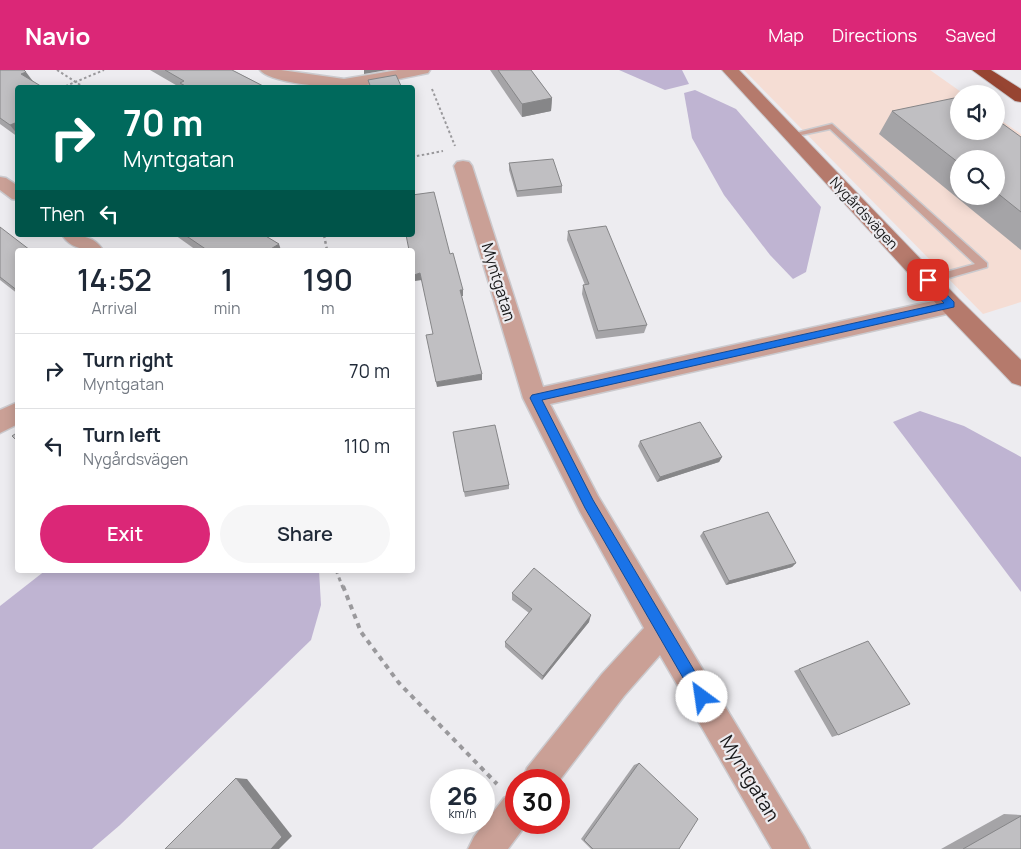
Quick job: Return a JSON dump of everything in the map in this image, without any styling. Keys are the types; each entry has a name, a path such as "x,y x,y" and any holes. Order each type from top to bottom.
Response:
{"highway":[{"path":"974,72 987,85"},
{"path":"974,72 1021,97"},
{"path":"1005,100 1021,111"}],"street":[{"path":"267,70 282,76 344,84 424,70"},
{"name":"Nygårdsvägen","path":"730,70 951,305 1021,376"},
{"name":"Myntgatan","path":"460,157 536,398 589,504 792,849"},
{"path":"0,182 15,193"},
{"path":"75,237 90,248"},
{"path":"536,398 951,305"},
{"path":"0,423 15,413"},
{"path":"548,769 613,685 662,630"},
{"path":"486,849 505,809"}],"lane":[{"path":"792,135 832,126 983,265 928,280"}],"path":[{"path":"57,70 80,85"},
{"path":"68,85 104,70"},
{"path":"415,157 460,157 431,88"},
{"path":"337,573 361,632 399,683 505,796"}],"shaded area":[{"path":"619,70 682,70 689,84 665,90"},
{"path":"744,70 930,70 951,85 950,140 1005,140 1005,123 1021,134 1021,302 983,314"},
{"path":"695,90 736,109 821,207 806,272 793,279 770,255 724,195 692,138 684,93"},
{"path":"920,411 964,426 1021,457 1021,592 893,422"},
{"path":"42,573 319,573 321,605 311,640 120,825 92,849 0,849 0,606"}],"building":[{"path":"0,70 24,70 26,72 21,74 39,85 15,85 15,123 10,125 0,118"},
{"path":"165,70 232,70 261,85 184,85 180,83 184,81"},
{"path":"498,70 531,70 552,98 522,104"},
{"path":"396,75 401,85 370,85 368,80"},
{"path":"950,99 950,140 1005,140 1005,125 1021,137 1021,212 1005,199 1005,150 950,150 950,156 892,111"},
{"path":"553,159 562,186 517,191 509,163"},
{"path":"434,192 450,254 453,253 463,290 460,290 482,374 436,382 426,335 433,334 420,273 415,275 415,248 409,248 406,237 415,237 415,195"},
{"path":"606,226 647,325 598,331 583,285 589,284 568,231"},
{"path":"0,227 27,248 15,248 15,289 0,277"},
{"path":"188,237 267,237 279,244 272,248 204,248"},
{"path":"700,422 722,457 660,477 640,441"},
{"path":"495,425 509,485 464,492 453,432"},
{"path":"768,512 796,563 729,581 703,532"},
{"path":"534,568 591,615 543,676 505,642 532,609 512,593"},
{"path":"868,641 910,704 838,735 799,669"},
{"path":"639,763 698,819 679,849 593,849 584,840"},
{"path":"236,778 282,837 271,849 165,849"},
{"path":"1021,816 1021,849 963,849"}],"route":[{"path":"702,697 589,504 536,398 951,305 928,280"}]}
